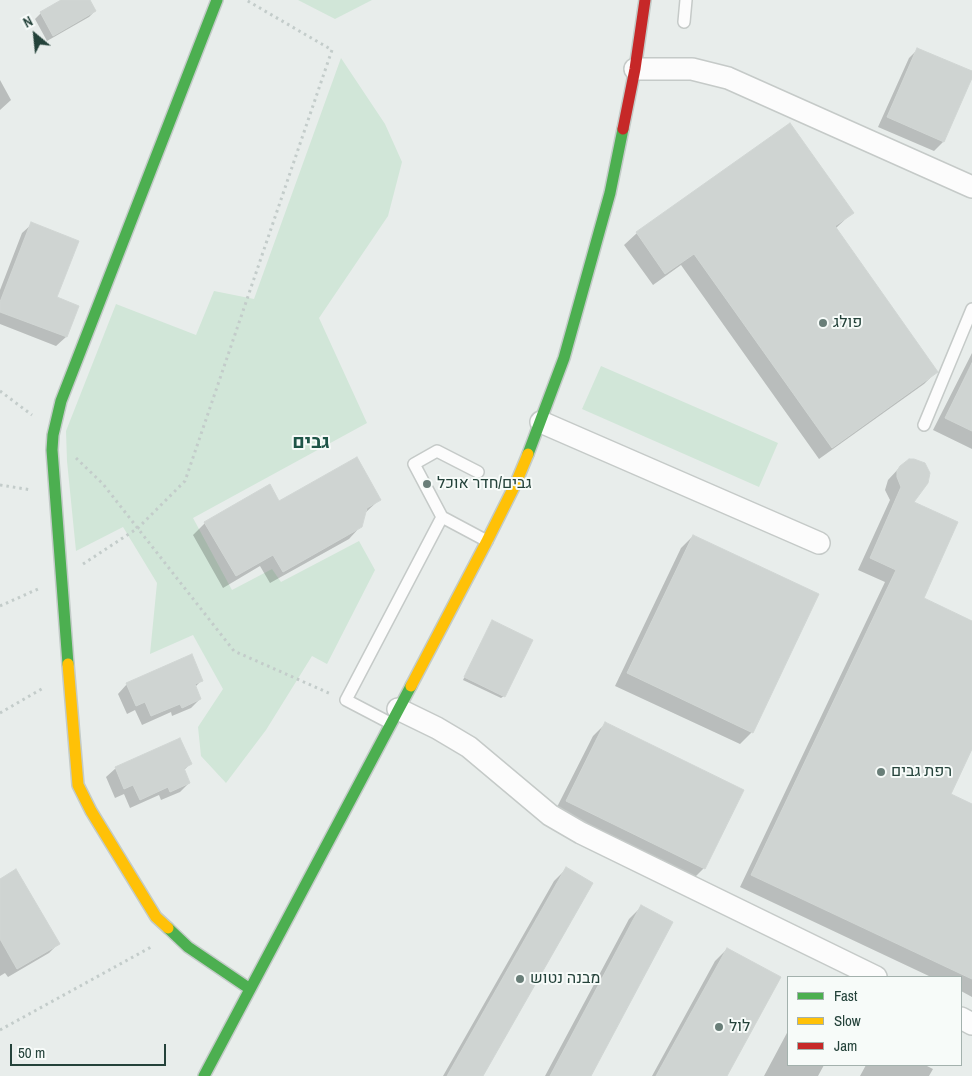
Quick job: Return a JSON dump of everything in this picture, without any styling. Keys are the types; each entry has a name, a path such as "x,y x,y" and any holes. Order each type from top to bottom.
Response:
{"street":[{"path":"217,0 61,401 53,435 52,450 74,753 78,785 91,811 156,917 188,947 250,989"},
{"path":"204,1076 516,483 564,358 610,193 635,69 645,0"},
{"path":"635,69 692,69 728,78 972,187"},
{"path":"541,422 819,543"},
{"path":"394,716 437,728 469,747 550,814 581,833 874,976"}],"lane":[{"path":"684,22 686,0"},
{"path":"924,425 972,309"},
{"path":"478,472 437,451 414,464 442,517 487,541"},
{"path":"394,716 346,700 442,517"}],"path":[{"path":"0,606 61,579 138,528 185,481 332,50 246,0"},
{"path":"0,391 29,412 103,484 234,651 346,700"},
{"path":"0,485 55,494"},
{"path":"0,713 68,673"},
{"path":"0,1030 175,934"}],"green space":[{"path":"298,0 372,0 335,19"},
{"path":"341,58 385,124 402,162 388,216 319,318 367,423 193,518 232,590 272,569 281,582 359,541 375,570 327,664 312,656 266,730 226,783 201,756 198,727 223,689 193,635 150,654 157,583 123,527 76,551 66,431 116,304 196,335 214,291 254,299"},
{"path":"601,366 778,443 759,487 582,409"}],"building":[{"path":"61,0 90,0 96,11 53,36 40,12"},
{"path":"917,48 972,71 972,78 944,142 887,117"},
{"name":"פולג","path":"790,123 854,213 835,226 938,372 832,448 694,254 665,274 636,232"},
{"path":"31,222 79,241 57,297 79,306 67,337 0,312 0,302"},
{"path":"972,363 972,431 945,418"},
{"path":"357,457 381,500 367,508 362,527 283,572 273,555 236,576 204,522 270,484 279,501"},
{"name":"רפת גבים","path":"909,459 925,463 930,473 928,483 914,502 958,522 924,598 972,621 972,749 951,794 972,804 972,979 751,875 896,570 870,558 901,487 897,471"},
{"path":"693,535 819,594 753,733 627,673"},
{"path":"492,620 533,640 505,697 464,677"},
{"path":"192,654 203,681 195,684 201,699 182,708 180,704 151,716 145,702 136,706 126,683"},
{"path":"605,722 744,790 705,869 566,801"},
{"path":"180,738 192,764 184,768 190,783 170,792 168,787 140,800 133,785 124,789 115,767"},
{"name":"מבנה נטוש","path":"566,867 593,883 483,1076 447,1076"},
{"path":"16,869 60,944 17,969 0,939 0,879"},
{"name":"מבנה נטוש","path":"641,905 673,922 591,1076 550,1076"},
{"name":"לול","path":"727,948 781,977 727,1076 656,1076"}],"traffic: fast":[{"path":"68,664 52,450 53,435 61,401 217,0"},
{"path":"528,454 564,358 610,193 623,129"},
{"path":"204,1076 411,686"},
{"path":"168,928 188,947 250,989"}],"traffic: slow":[{"path":"411,686 487,541 516,483 528,454"},
{"path":"68,664 78,785 91,811 156,917 168,928"}],"traffic: jam":[{"path":"623,129 635,69 645,0"}],"place":[{"name":"פולג","path":"823,323"},
{"name":"גבים/חדר אוכל","path":"427,484"},
{"name":"רפת גבים","path":"881,772"},
{"name":"מבנה נטוש","path":"520,979"},
{"name":"לול","path":"719,1027"}],"district":[{"name":"גבים","path":"311,443"}]}
